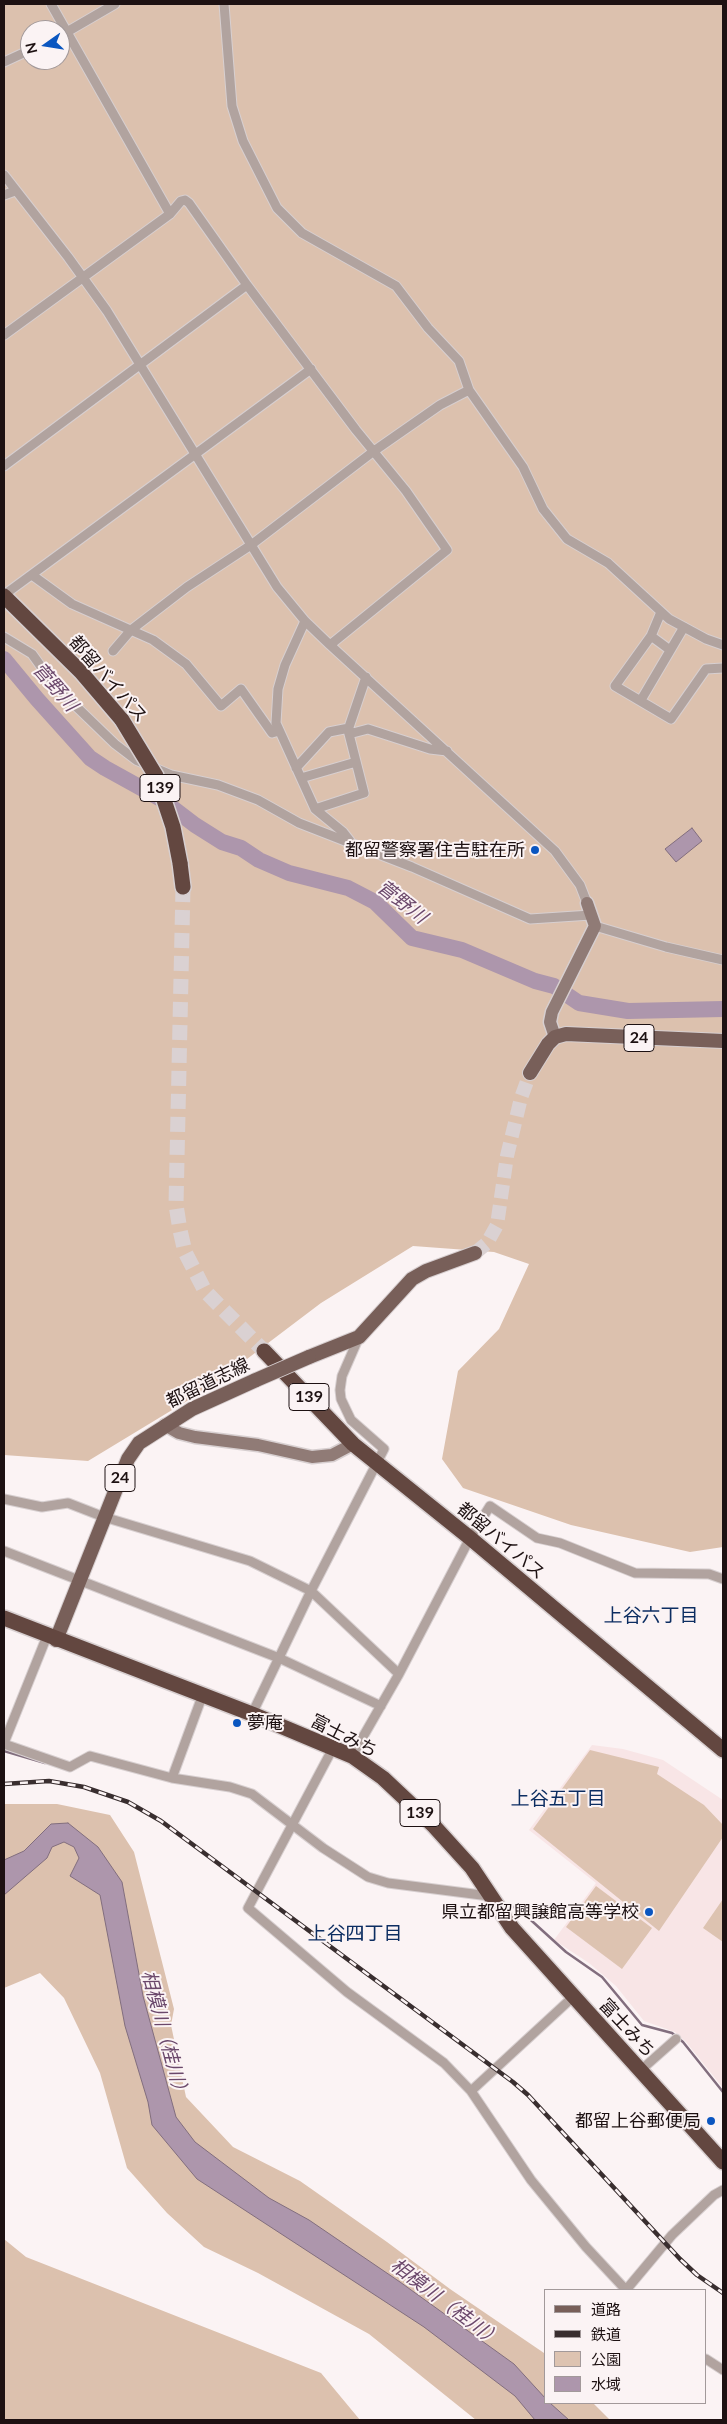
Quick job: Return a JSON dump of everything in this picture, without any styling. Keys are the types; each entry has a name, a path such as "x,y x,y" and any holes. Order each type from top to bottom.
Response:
{"highway":[{"name":"都留バイパス","path":"4,596 81,672 122,720 156,776 173,827 183,887"},
{"name":"都留バイパス","path":"264,1351 353,1444 470,1538 723,1750"},
{"name":"富士みち","path":"4,1618 51,1638 203,1694 352,1756 383,1778 433,1826 472,1868 512,1928 723,2162"}],"main road":[{"name":"24","path":"555,1037 566,1034 723,1041"},
{"path":"530,1074 539,1057 555,1037"},
{"name":"都留道志線","path":"51,1638 79,1581 104,1517 134,1450 139,1443 192,1409 359,1337 412,1279 426,1271 475,1254"}],"street":[{"path":"51,4 58,20"},
{"path":"70,31 115,4"},
{"path":"224,4 230,96 235,117 243,141 277,208 302,233 396,286 428,328 459,361 469,390 523,466 543,508 567,539 608,563 662,612 684,627 723,646"},
{"path":"70,45 170,214"},
{"path":"4,62 20,55"},
{"path":"4,174 15,191 82,276 140,363 277,588 305,621 330,645 555,851 576,879 591,914 552,1012 550,1022 555,1037"},
{"path":"4,195 15,191"},
{"path":"4,335 82,276 170,214 181,201 186,200 247,285 447,550 330,645"},
{"path":"4,466 247,285"},
{"path":"4,596 311,369"},
{"path":"113,651 130,630 187,587 251,545 374,451 440,405 469,390"},
{"path":"32,575 72,604 153,640 186,664 221,706 241,689 272,733 279,731"},
{"path":"662,612 651,636 615,686 671,719 706,669 723,668"},
{"path":"305,621 294,640 278,689 276,723 315,809 343,832 350,841"},
{"path":"640,700 684,627"},
{"path":"651,636 670,650"},
{"path":"4,637 32,654 55,686 115,744 136,760 171,775 218,785 258,800 300,824 350,841 530,919 591,914 666,947 723,960"},
{"path":"315,809 364,793 349,731 366,677"},
{"path":"296,768 329,732 368,729 430,749 447,751"},
{"path":"301,778 356,762"},
{"path":"252,1714 311,1591 378,1465 384,1449 360,1430 351,1420 341,1399 342,1376 359,1337"},
{"path":"165,1425 179,1433 195,1437 258,1446 312,1457 332,1455 353,1444"},
{"path":"4,1499 42,1507 68,1503 104,1517 250,1561 311,1591 399,1674"},
{"path":"352,1756 399,1674 470,1538 490,1506 537,1538 560,1543 635,1573 709,1574 723,1579"},
{"path":"4,1551 279,1658 381,1706"},
{"path":"51,1638 4,1744 70,1767 90,1756 172,1778 230,1788 252,1794 291,1825 368,1877 388,1883 489,1896"},
{"path":"172,1778 203,1694"},
{"path":"333,1748 248,1908 347,1992 444,2062 471,2091 531,2180 586,2247 625,2289"},
{"path":"471,2091 574,1996"},
{"path":"641,2070 676,2039"},
{"path":"627,2289 672,2235 723,2190"},
{"path":"707,2360 723,2370"}],"shaded area":[{"path":"4,4 723,4 723,1547 690,1552 571,1525 463,1488 442,1459 458,1371 499,1329 529,1264 494,1252 413,1246 321,1303 210,1387 88,1461 4,1455"},
{"name":"県立都留興譲館高等学校","path":"592,1745 623,1749 663,1760 723,1800 723,2088 686,2042 675,2032 644,2021 616,1986 589,1963 554,1940 596,1883 529,1830"},
{"path":"4,1804 57,1804 110,1815 134,1852 174,2009 171,2025 186,2097 233,2147 300,2181 450,2289 544,2353 544,2404 594,2404 610,2420 476,2420 369,2334 258,2273 204,2247 167,2213 127,2168 100,2073 64,1998 40,1973 4,1988"},
{"path":"4,2239 26,2257 321,2373 360,2420 4,2420"}],"green space":[{"path":"590,1750 659,1767 657,1774 704,1805 723,1825 723,1837 659,1931 533,1829"},
{"path":"596,1886 652,1928 622,1969 566,1927"},
{"path":"723,1899 723,1942 703,1928"}],"water":[{"path":"692,828 702,841 676,862 665,849"},
{"path":"68,1823 98,1847 122,1882 143,1996 176,2117 195,2142 269,2198 309,2220 400,2282 514,2364 544,2397 544,2404 551,2404 569,2420 535,2420 515,2396 424,2327 197,2179 152,2125 148,2102 125,2026 100,1895 70,1876 79,1858 74,1847 64,1842 52,1847 47,1858 4,1895 4,1860 24,1851 51,1824"}],"waterway":[{"name":"菅野川","path":"4,659 90,758 161,799 195,825 222,842 241,848 259,860 289,873 348,888 375,902 412,938 462,950 535,981 554,986 579,1003 628,1011 723,1009"},
{"path":"4,1751 45,1763"},
{"path":"512,1906 522,1912 566,1952 602,1977 642,2025 672,2033 683,2042 723,2092"}],"tunnel":[{"path":"183,887 176,1205 180,1230 185,1252 205,1291 264,1351"},
{"path":"475,1253 487,1243 497,1225 507,1156 521,1098 530,1073"}],"railway":[{"path":"4,1784 49,1781 84,1787 128,1802 161,1821 513,2082 528,2095 680,2259 697,2275 723,2293"}],"place":[{"name":"都留警察署住吉駐在所","path":"535,850"},
{"name":"夢庵","path":"237,1723"},
{"name":"県立都留興譲館高等学校","path":"649,1912"},
{"name":"都留上谷郵便局","path":"711,2121"}],"district":[{"name":"上谷六丁目","path":"651,1616"},
{"name":"上谷五丁目","path":"558,1799"},
{"name":"上谷四丁目","path":"355,1934"}],"water label":[{"name":"相模川（桂川）","path":"165,2035"},
{"name":"相模川（桂川）","path":"446,2303"}]}
